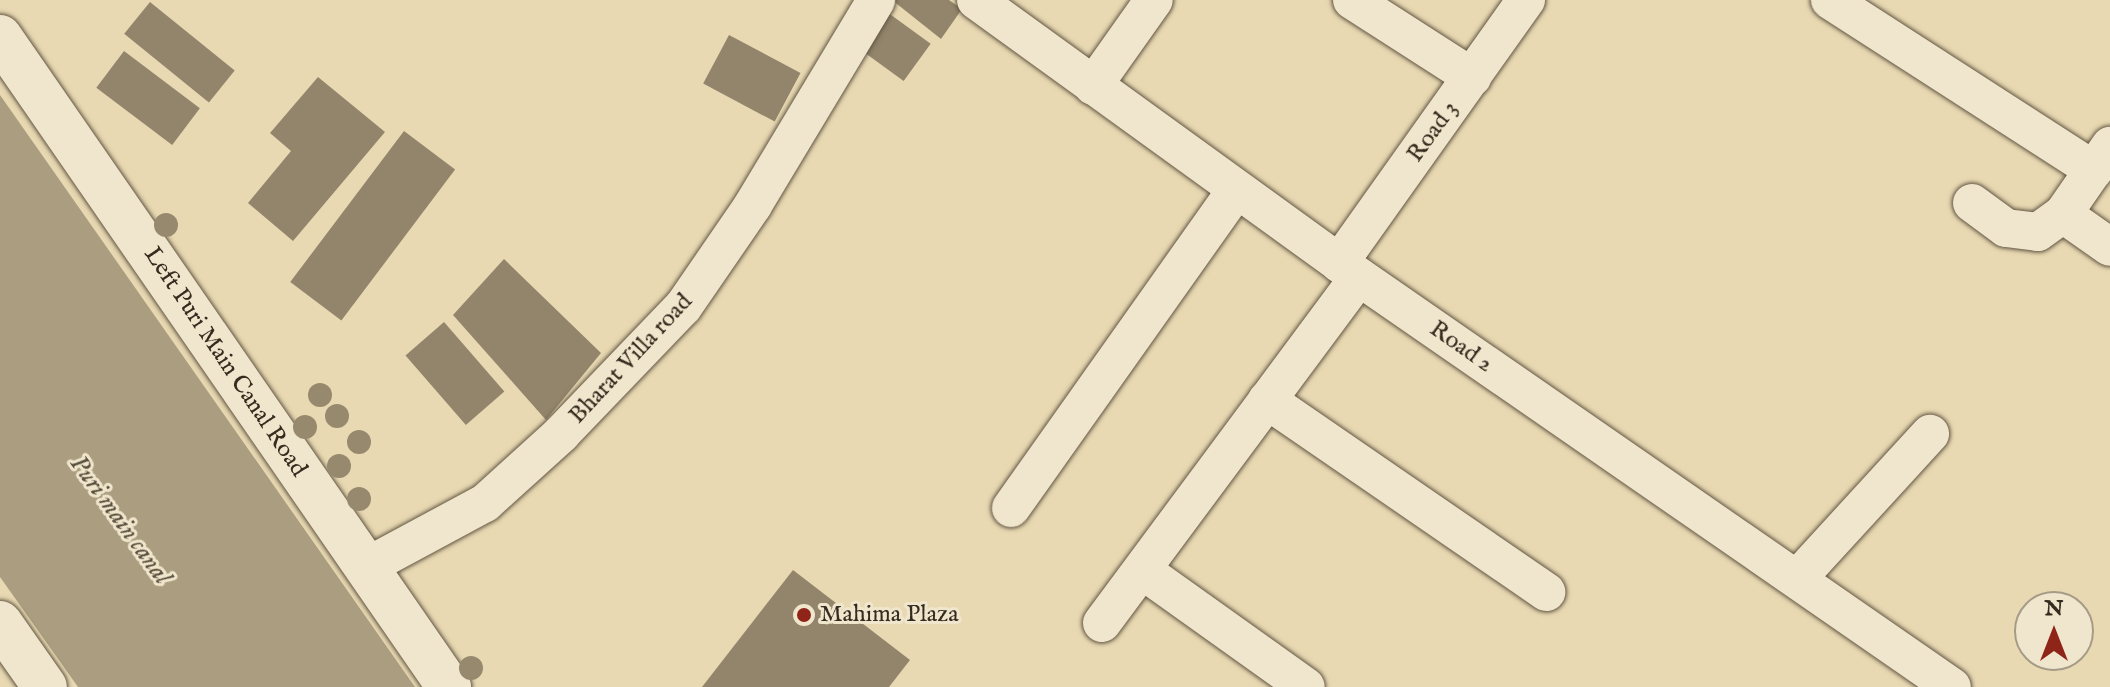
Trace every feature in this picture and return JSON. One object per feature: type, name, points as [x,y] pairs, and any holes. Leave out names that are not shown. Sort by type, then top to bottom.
[{"type":"street","name":"Bharat Villa road","points":[[366,567],[485,503],[561,434],[683,307],[753,205],[876,0]]},
{"type":"street","name":"Road 2","points":[[976,0],[1349,270],[1952,687]]},
{"type":"street","points":[[1093,86],[1154,0]]},
{"type":"street","points":[[1352,0],[1472,77]]},
{"type":"street","name":"Road 3","points":[[1102,623],[1267,400],[1472,77],[1526,0]]},
{"type":"street","points":[[1830,0],[2102,158],[2063,214],[2038,232],[2022,234],[1972,203]]},
{"type":"street","name":"Left Puri Main Canal Road","points":[[0,37],[449,687]]},
{"type":"street","points":[[1011,508],[1236,190]]},
{"type":"street","points":[[2063,214],[2110,247]]},
{"type":"street","points":[[1267,400],[1546,592]]},
{"type":"street","points":[[1797,579],[1930,434]]},
{"type":"street","points":[[1142,570],[1306,687]]},
{"type":"street","points":[[0,623],[45,687]]},
{"type":"water","name":"Puri main canal","points":[[0,95],[415,687],[78,687],[0,577]]},
{"type":"building","points":[[892,0],[949,0],[962,9],[941,39]]},
{"type":"building","points":[[150,2],[235,71],[209,102],[124,34]]},
{"type":"building","points":[[887,12],[931,44],[904,81],[860,49]]},
{"type":"building","points":[[729,35],[801,73],[775,122],[703,84]]},
{"type":"building","points":[[124,51],[200,108],[172,145],[96,88]]},
{"type":"building","points":[[318,77],[385,132],[293,241],[248,203],[291,151],[270,133]]},
{"type":"building","points":[[404,131],[455,170],[341,320],[290,282]]},
{"type":"building","points":[[504,259],[601,353],[546,420],[453,315]]},
{"type":"building","points":[[444,322],[504,391],[466,425],[406,355]]},
{"type":"building","name":"Mahima Plaza","points":[[793,570],[910,660],[889,687],[702,687]]},
{"type":"place","name":"Mahima Plaza","points":[[804,615]]}]
